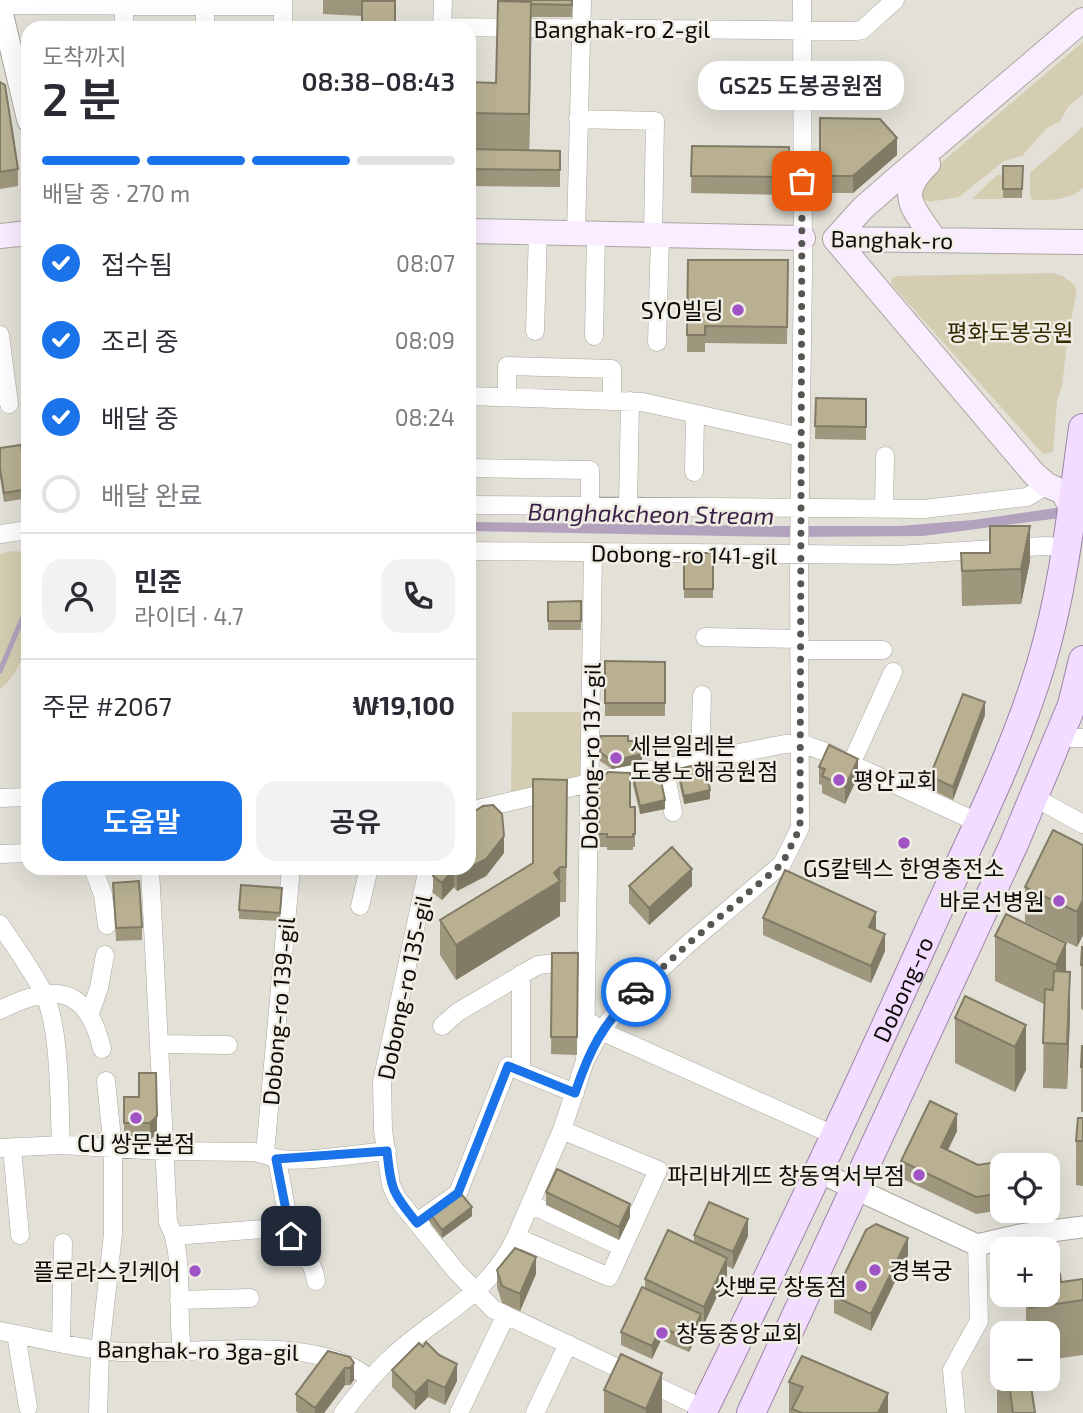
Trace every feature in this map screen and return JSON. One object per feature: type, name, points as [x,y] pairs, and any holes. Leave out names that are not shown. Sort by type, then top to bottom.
[{"type":"main road","points":[[1074,499],[1047,485],[1034,474],[835,239],[863,208],[1083,20]]},
{"type":"main road","points":[[935,240],[910,198],[909,188],[913,179],[1015,89],[1083,34]]},
{"type":"main road","name":"Banghak-ro","points":[[476,231],[803,238]]},
{"type":"main road","points":[[0,236],[21,234]]},
{"type":"main road","name":"Banghak-ro","points":[[835,239],[1083,242]]},
{"type":"main road","name":"Dobong-ro","points":[[703,1411],[836,1136],[979,823],[1026,711],[1061,586],[1083,428]]},
{"type":"main road","name":"Dobong-ro","points":[[751,1413],[1034,797],[1071,738],[1072,705],[1083,660]]},
{"type":"street","points":[[442,21],[443,0]]},
{"type":"street","points":[[582,0],[578,119],[594,336]]},
{"type":"street","points":[[343,1413],[394,1355],[475,1292],[496,1270],[516,1237],[562,1130],[585,1062],[601,1031],[621,1006],[660,970],[782,864],[800,828],[802,0]]},
{"type":"street","name":"Banghak-ro 2-gil","points":[[476,28],[862,30],[895,0]]},
{"type":"street","points":[[124,2],[124,21]]},
{"type":"street","points":[[205,2],[205,21]]},
{"type":"street","points":[[21,108],[10,87],[0,4],[283,3],[283,21]]},
{"type":"street","points":[[578,119],[655,121],[657,342]]},
{"type":"street","points":[[535,331],[538,232]]},
{"type":"street","name":"Banghak-ro","points":[[803,238],[835,239]]},
{"type":"street","points":[[0,335],[5,405]]},
{"type":"street","points":[[507,397],[507,366],[612,369],[621,400],[628,507]]},
{"type":"street","points":[[476,396],[621,400],[801,437]]},
{"type":"street","points":[[694,472],[695,414]]},
{"type":"street","points":[[884,509],[885,456]]},
{"type":"street","points":[[476,468],[590,470],[590,507]]},
{"type":"street","points":[[476,505],[800,509],[955,507],[1027,497],[1047,485]]},
{"type":"street","points":[[0,534],[21,531]]},
{"type":"street","name":"Dobong-ro 141-gil","points":[[476,551],[921,554],[1066,543]]},
{"type":"street","name":"Dobong-ro 137-gil","points":[[585,1062],[593,553]]},
{"type":"street","points":[[705,637],[883,650]]},
{"type":"street","points":[[851,764],[893,672]]},
{"type":"street","points":[[700,760],[702,695]]},
{"type":"street","points":[[476,809],[664,767],[800,743],[979,823]]},
{"type":"street","points":[[664,767],[674,812]]},
{"type":"street","points":[[0,798],[21,797]]},
{"type":"street","points":[[1034,797],[1083,824]]},
{"type":"street","points":[[0,854],[21,853]]},
{"type":"street","points":[[96,875],[103,895],[107,925]]},
{"type":"street","points":[[150,875],[168,1222],[174,1236],[180,1300],[178,1323],[182,1350]]},
{"type":"street","name":"Dobong-ro 139-gil","points":[[291,875],[271,1156],[289,1227],[296,1246],[311,1262],[316,1281]]},
{"type":"street","points":[[360,906],[367,875]]},
{"type":"street","name":"Dobong-ro 135-gil","points":[[426,875],[382,1082],[383,1130],[391,1185],[397,1198],[475,1292],[493,1309],[703,1411]]},
{"type":"street","points":[[0,924],[44,992],[50,1010],[55,1037],[61,1146]]},
{"type":"street","points":[[90,1013],[100,988],[105,955]]},
{"type":"street","points":[[442,1026],[458,1012],[538,965],[586,960]]},
{"type":"street","points":[[521,974],[521,1071]]},
{"type":"street","points":[[0,1010],[21,999],[44,992],[56,993],[83,1005],[90,1013],[102,1049]]},
{"type":"street","points":[[585,1017],[601,1031],[836,1136]]},
{"type":"street","points":[[159,1044],[228,1045]]},
{"type":"street","points":[[417,1223],[458,1193],[508,1066],[575,1093]]},
{"type":"street","points":[[98,1413],[100,1350],[113,1234],[113,1149],[106,1081]]},
{"type":"street","points":[[516,1237],[609,1277],[658,1170],[562,1130]]},
{"type":"street","points":[[20,1235],[6,1148],[61,1146],[271,1156],[387,1151]]},
{"type":"street","points":[[818,1172],[977,1245],[1020,1235],[1083,1227]]},
{"type":"street","points":[[530,1204],[622,1247]]},
{"type":"street","points":[[174,1236],[289,1227]]},
{"type":"street","points":[[61,1342],[63,1243]]},
{"type":"street","points":[[956,1413],[952,1370],[979,1321],[977,1245]]},
{"type":"street","points":[[180,1300],[250,1298]]},
{"type":"street","points":[[459,1413],[506,1315]]},
{"type":"street","name":"Banghak-ro 3ga-gil","points":[[28,1407],[8,1333],[122,1352],[300,1350],[355,1367],[370,1380]]},
{"type":"street","points":[[535,1413],[568,1344]]},
{"type":"green space","points":[[1083,42],[1083,94],[1068,107],[1060,121],[1046,129],[1022,156],[1004,161],[959,197],[929,202],[922,198],[921,180]]},
{"type":"green space","points":[[1083,127],[1083,188],[1065,198],[1032,200],[1030,173]]},
{"type":"green space","points":[[997,175],[1003,175],[1003,199],[972,199]]},
{"type":"green space","name":"평화도봉공원","points":[[1052,273],[1063,276],[1072,283],[1076,288],[1076,295],[1062,386],[1057,401],[1053,452],[1043,454],[891,284],[891,279],[897,276]]},
{"type":"green space","points":[[21,552],[21,659],[12,677],[0,689],[0,554]]},
{"type":"green space","points":[[512,712],[584,712],[583,781],[511,797]]},
{"type":"shaded area","points":[[1083,504],[1083,515],[923,536],[782,537],[476,531],[476,522],[899,526],[973,520]]},
{"type":"building","points":[[502,0],[572,0],[572,5],[531,4]]},
{"type":"building","points":[[362,1],[395,1],[395,21],[362,21]]},
{"type":"building","points":[[498,1],[531,2],[529,114],[476,113],[476,82],[496,83]]},
{"type":"building","points":[[0,82],[5,85],[18,169],[0,172]]},
{"type":"building","points":[[820,118],[880,119],[897,138],[853,176],[820,176]]},
{"type":"building","points":[[692,146],[789,147],[788,177],[691,176]]},
{"type":"building","points":[[476,149],[560,151],[560,170],[476,169]]},
{"type":"building","points":[[1003,166],[1023,166],[1022,189],[1003,189]]},
{"type":"building","name":"SYO빌딩","points":[[688,260],[788,260],[787,327],[705,326],[705,335],[687,335]]},
{"type":"building","points":[[816,398],[866,399],[866,427],[815,426]]},
{"type":"building","points":[[21,445],[21,490],[4,493],[0,448]]},
{"type":"building","points":[[990,526],[1030,526],[1021,569],[962,571],[961,553],[990,553]]},
{"type":"building","points":[[684,553],[713,553],[713,589],[684,589]]},
{"type":"building","points":[[581,601],[581,621],[548,621],[548,602]]},
{"type":"building","points":[[605,661],[665,662],[665,703],[605,703]]},
{"type":"building","points":[[963,694],[985,702],[953,787],[930,776]]},
{"type":"building","points":[[601,736],[628,736],[628,741],[642,741],[642,754],[612,761],[600,752]]},
{"type":"building","points":[[829,745],[858,759],[845,787],[822,776],[825,769],[819,767]]},
{"type":"building","points":[[704,763],[710,790],[684,796],[678,769]]},
{"type":"building","points":[[659,771],[665,800],[640,806],[633,776]]},
{"type":"building","points":[[608,772],[630,773],[630,807],[635,807],[633,837],[607,837],[607,834],[599,834],[599,781]]},
{"type":"building","points":[[533,779],[567,780],[566,867],[560,867],[554,873],[560,881],[456,945],[440,920],[533,863]]},
{"type":"building","points":[[493,805],[502,814],[504,836],[486,859],[476,864],[476,810]]},
{"type":"building","points":[[1053,830],[1083,845],[1083,900],[1077,912],[1025,887]]},
{"type":"building","points":[[672,847],[692,869],[649,908],[629,886]]},
{"type":"building","points":[[785,870],[876,912],[869,927],[885,934],[871,966],[763,918]]},
{"type":"building","points":[[434,875],[449,875],[442,883]]},
{"type":"building","points":[[139,881],[142,927],[116,928],[113,883]]},
{"type":"building","points":[[241,885],[282,888],[280,913],[239,910]]},
{"type":"building","points":[[1006,914],[1066,943],[1056,965],[995,936]]},
{"type":"building","points":[[552,953],[578,953],[577,1037],[551,1037]]},
{"type":"building","points":[[1054,971],[1070,972],[1067,1044],[1043,1043],[1045,989],[1053,990]]},
{"type":"building","points":[[965,996],[1026,1025],[1015,1047],[955,1018]]},
{"type":"building","points":[[1082,1046],[1083,1067],[1081,1067]]},
{"type":"building","points":[[139,1073],[156,1073],[157,1116],[150,1123],[124,1123],[124,1097],[139,1097]]},
{"type":"building","points":[[930,1101],[957,1114],[941,1147],[978,1165],[990,1163],[990,1195],[976,1197],[901,1161]]},
{"type":"building","points":[[1078,1118],[1083,1118],[1083,1141],[1076,1141]]},
{"type":"building","points":[[557,1169],[630,1204],[619,1227],[546,1192]]},
{"type":"building","points":[[458,1190],[472,1207],[442,1230],[429,1212]]},
{"type":"building","points":[[709,1202],[748,1219],[733,1252],[694,1235]]},
{"type":"building","points":[[876,1224],[908,1238],[871,1314],[834,1296],[866,1230]]},
{"type":"building","points":[[668,1230],[727,1258],[704,1307],[645,1279]]},
{"type":"building","points":[[515,1248],[536,1257],[520,1294],[502,1286],[497,1270]]},
{"type":"building","points":[[1060,1274],[1061,1282],[1083,1279],[1083,1300],[1060,1303]]},
{"type":"building","name":"창동중앙교회","points":[[642,1287],[701,1314],[689,1339],[661,1327],[652,1346],[621,1332]]},
{"type":"building","points":[[426,1342],[439,1355],[457,1364],[445,1388],[428,1380],[415,1393],[392,1370],[419,1343],[423,1347]]},
{"type":"building","points":[[328,1351],[350,1357],[354,1363],[350,1368],[345,1368],[315,1408],[296,1394]]},
{"type":"building","points":[[621,1354],[662,1373],[646,1409],[604,1390]]},
{"type":"building","points":[[802,1356],[888,1393],[878,1413],[802,1413],[792,1409],[803,1387],[789,1382]]},
{"type":"building","points":[[1010,1391],[1032,1391],[1035,1413],[1013,1413]]},
{"type":"waterway","name":"Banghakcheon Stream","points":[[0,671],[21,622]]},
{"type":"way so far","points":[[636,992],[782,864],[800,828],[802,181]]},
{"type":"place","name":"GS25 도봉공원점","points":[[802,181]]},
{"type":"place","name":"SYO빌딩","points":[[738,310]]},
{"type":"place","name":"세븐일레븐 도봉노해공원점","points":[[616,758]]},
{"type":"place","name":"평안교회","points":[[839,780]]},
{"type":"place","name":"GS칼텍스 한영충전소","points":[[904,843]]},
{"type":"place","name":"바로선병원","points":[[1059,901]]},
{"type":"place","name":"CU 쌍문본점","points":[[136,1118]]},
{"type":"place","name":"파리바게뜨 창동역서부점","points":[[919,1175]]},
{"type":"place","name":"경복궁","points":[[875,1270]]},
{"type":"place","name":"플로라스킨케어","points":[[195,1271]]},
{"type":"place","name":"삿뽀로 창동점","points":[[861,1286]]},
{"type":"place","name":"창동중앙교회","points":[[662,1333]]},
{"type":"route","points":[[291,1236],[276,1159],[387,1151],[391,1185],[397,1198],[417,1223],[458,1193],[508,1066],[575,1093],[585,1062],[601,1031],[636,992]]}]
